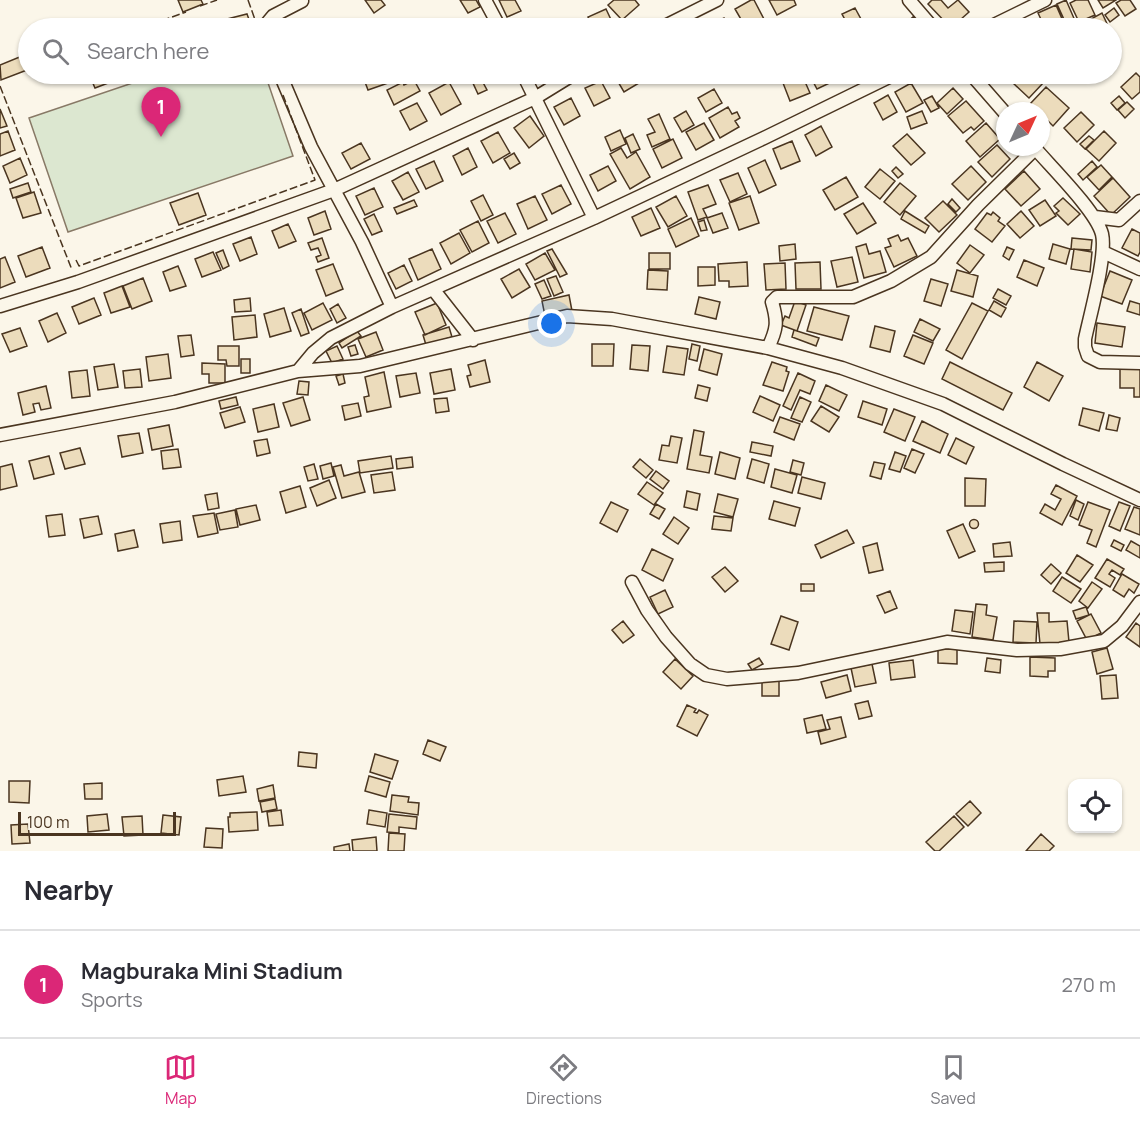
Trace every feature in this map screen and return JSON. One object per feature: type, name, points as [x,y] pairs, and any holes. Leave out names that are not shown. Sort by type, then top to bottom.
[{"type":"street","points":[[485,0],[495,18]]},
{"type":"street","points":[[681,18],[717,0]]},
{"type":"street","points":[[909,0],[924,18]]},
{"type":"street","points":[[1008,18],[1045,0]]},
{"type":"street","points":[[271,18],[302,1]]},
{"type":"street","points":[[284,84],[311,147],[362,242],[392,307]]},
{"type":"street","points":[[528,84],[594,218]]},
{"type":"street","points":[[0,306],[78,282],[334,190],[535,98],[558,84]]},
{"type":"street","points":[[298,371],[332,338],[392,307],[594,218],[875,84]]},
{"type":"street","points":[[980,84],[996,103]]},
{"type":"street","points":[[768,348],[776,333],[777,318],[772,302],[777,297],[853,297],[891,281],[931,257],[1026,156]]},
{"type":"street","points":[[1041,156],[1095,217],[1102,234],[1103,252],[1085,347],[1088,356],[1093,360],[1140,363]]},
{"type":"street","points":[[1095,217],[1119,220],[1140,201]]},
{"type":"street","points":[[1103,252],[1140,269]]},
{"type":"street","points":[[432,289],[473,340]]},
{"type":"street","points":[[0,435],[175,402],[298,371],[360,366],[567,316],[612,319],[768,348],[842,368],[943,405],[1140,500]]},
{"type":"street","points":[[632,582],[647,610],[666,637],[690,664],[706,675],[727,679],[798,673],[947,642],[1017,650],[1060,649],[1104,641],[1122,626],[1140,602]]},
{"type":"green space","points":[[129,84],[268,84],[293,156],[68,232],[29,118]]},
{"type":"building","points":[[178,0],[201,0],[203,4],[183,12]]},
{"type":"building","points":[[365,0],[381,0],[385,5],[374,13]]},
{"type":"building","points":[[460,0],[476,0],[480,7],[468,13]]},
{"type":"building","points":[[499,0],[515,0],[521,11],[507,17]]},
{"type":"building","points":[[614,0],[635,0],[639,5],[624,18],[620,18],[608,5]]},
{"type":"building","points":[[754,0],[763,18],[740,18],[735,9]]},
{"type":"building","points":[[769,0],[794,0],[796,5],[777,15]]},
{"type":"building","points":[[932,0],[941,0],[948,8],[958,0],[969,12],[962,18],[941,18],[928,4]]},
{"type":"building","points":[[1066,0],[1074,18],[1063,18],[1057,4]]},
{"type":"building","points":[[1076,0],[1088,0],[1095,15],[1088,18],[1077,18],[1070,3]]},
{"type":"building","points":[[1098,0],[1116,0],[1103,8]]},
{"type":"building","points":[[1121,0],[1130,0],[1136,9],[1125,16],[1116,3]]},
{"type":"building","points":[[1056,5],[1062,18],[1040,18],[1038,13]]},
{"type":"building","points":[[855,8],[860,18],[844,18],[842,14]]},
{"type":"building","points":[[1114,8],[1119,15],[1115,18],[1107,18],[1105,15]]},
{"type":"building","points":[[606,9],[610,18],[589,18]]},
{"type":"building","points":[[1102,13],[1104,18],[1093,18]]},
{"type":"building","points":[[247,14],[248,18],[231,18]]},
{"type":"building","points":[[18,58],[18,73],[1,80],[0,65]]},
{"type":"building","points":[[1136,73],[1140,77],[1140,92],[1132,99],[1121,87]]},
{"type":"building","points":[[93,84],[106,84],[95,88]]},
{"type":"building","points":[[366,84],[385,84],[368,90]]},
{"type":"building","points":[[399,84],[416,84],[420,91],[394,105],[387,90]]},
{"type":"building","points":[[445,84],[450,84],[461,104],[441,115],[429,93]]},
{"type":"building","points":[[473,84],[484,84],[487,90],[478,94]]},
{"type":"building","points":[[594,84],[603,84],[610,98],[594,106],[585,88]]},
{"type":"building","points":[[619,84],[637,84],[624,92]]},
{"type":"building","points":[[783,84],[806,84],[810,93],[790,101]]},
{"type":"building","points":[[814,84],[828,84],[817,89]]},
{"type":"building","points":[[912,84],[923,103],[906,112],[895,92]]},
{"type":"building","points":[[1014,84],[1042,84],[1029,98]]},
{"type":"building","points":[[1046,87],[1069,108],[1053,126],[1050,123],[1050,102],[1032,102]]},
{"type":"building","points":[[953,88],[963,99],[947,114],[937,103]]},
{"type":"building","points":[[714,89],[722,103],[706,112],[698,98]]},
{"type":"building","points":[[888,95],[897,112],[883,120],[874,103]]},
{"type":"building","points":[[932,96],[939,108],[931,112],[924,100]]},
{"type":"building","points":[[1119,96],[1125,103],[1117,110],[1111,103]]},
{"type":"building","points":[[571,98],[580,116],[564,125],[554,107]]},
{"type":"building","points":[[966,101],[984,121],[974,130],[971,127],[963,133],[948,116]]},
{"type":"building","points":[[1127,102],[1134,109],[1125,118],[1118,110]]},
{"type":"building","points":[[417,103],[427,121],[410,130],[400,111]]},
{"type":"building","points":[[728,107],[732,114],[737,112],[740,118],[735,121],[739,127],[720,138],[709,118]]},
{"type":"building","points":[[0,109],[7,126],[0,128]]},
{"type":"building","points":[[686,111],[694,125],[682,132],[674,118]]},
{"type":"building","points":[[922,111],[927,123],[911,129],[907,117]]},
{"type":"building","points":[[1081,112],[1094,125],[1077,142],[1064,128]]},
{"type":"building","points":[[659,114],[670,139],[652,147],[647,135],[655,132],[648,119]]},
{"type":"building","points":[[530,116],[544,136],[529,148],[514,128]]},
{"type":"building","points":[[704,123],[714,140],[696,150],[686,132]]},
{"type":"building","points":[[986,123],[996,134],[996,143],[980,157],[966,141]]},
{"type":"building","points":[[821,126],[832,147],[816,156],[805,135]]},
{"type":"building","points":[[620,130],[626,144],[611,151],[605,137]]},
{"type":"building","points":[[8,131],[15,150],[0,156],[0,134]]},
{"type":"building","points":[[1104,131],[1116,143],[1099,161],[1086,149]]},
{"type":"building","points":[[498,132],[510,153],[493,163],[481,141]]},
{"type":"building","points":[[633,134],[640,149],[631,153],[625,138]]},
{"type":"building","points":[[907,134],[925,153],[911,165],[893,146]]},
{"type":"building","points":[[1089,136],[1094,140],[1085,149],[1080,144]]},
{"type":"building","points":[[673,139],[682,158],[662,168],[653,149]]},
{"type":"building","points":[[792,141],[800,161],[781,169],[773,149]]},
{"type":"building","points":[[361,143],[370,159],[351,169],[342,153]]},
{"type":"building","points":[[996,146],[996,156],[1007,156],[1010,159],[992,177],[978,162]]},
{"type":"building","points":[[468,148],[477,167],[462,175],[453,156]]},
{"type":"building","points":[[621,148],[627,158],[636,152],[650,177],[630,189],[610,154]]},
{"type":"building","points":[[514,153],[520,163],[510,169],[504,159]]},
{"type":"building","points":[[20,158],[27,175],[10,183],[3,166]]},
{"type":"building","points":[[765,160],[776,185],[759,193],[748,168]]},
{"type":"building","points":[[434,161],[443,181],[426,189],[416,169]]},
{"type":"building","points":[[1092,161],[1097,167],[1083,180],[1078,174]]},
{"type":"building","points":[[1101,165],[1112,177],[1099,190],[1087,177]]},
{"type":"building","points":[[608,166],[616,181],[598,191],[590,175]]},
{"type":"building","points":[[971,166],[986,182],[968,200],[952,184]]},
{"type":"building","points":[[896,167],[903,174],[898,178],[892,171]]},
{"type":"building","points":[[880,169],[895,181],[880,199],[865,187]]},
{"type":"building","points":[[1024,171],[1040,189],[1021,206],[1005,189]]},
{"type":"building","points":[[408,172],[419,192],[403,200],[392,181]]},
{"type":"building","points":[[738,173],[747,194],[730,202],[720,180]]},
{"type":"building","points":[[846,177],[858,197],[835,210],[823,190]]},
{"type":"building","points":[[1113,178],[1130,197],[1111,215],[1094,196]]},
{"type":"building","points":[[28,183],[31,192],[13,198],[10,189]]},
{"type":"building","points":[[900,183],[916,196],[900,215],[884,202]]},
{"type":"building","points":[[561,185],[571,204],[552,214],[542,194]]},
{"type":"building","points":[[708,185],[716,204],[703,209],[707,217],[698,220],[688,192]]},
{"type":"building","points":[[374,188],[383,207],[365,215],[356,196]]},
{"type":"building","points":[[34,192],[41,213],[23,218],[16,198]]},
{"type":"building","points":[[198,193],[206,215],[179,225],[170,203]]},
{"type":"building","points":[[483,195],[493,215],[481,221],[471,201]]},
{"type":"building","points":[[535,196],[547,220],[528,229],[517,204]]},
{"type":"building","points":[[676,196],[687,216],[668,227],[656,207]]},
{"type":"building","points":[[750,196],[759,223],[739,230],[729,203]]},
{"type":"building","points":[[1063,198],[1080,214],[1068,225],[1056,213],[1059,211],[1054,206]]},
{"type":"building","points":[[952,199],[960,208],[956,212],[948,204]]},
{"type":"building","points":[[414,200],[417,206],[397,214],[394,208]]},
{"type":"building","points":[[1045,200],[1056,216],[1040,226],[1029,210]]},
{"type":"building","points":[[943,201],[957,215],[939,232],[925,218]]},
{"type":"building","points":[[863,203],[876,223],[857,234],[844,214]]},
{"type":"building","points":[[651,208],[660,228],[641,236],[632,217]]},
{"type":"building","points":[[325,211],[331,229],[314,235],[308,218]]},
{"type":"building","points":[[905,211],[929,226],[925,233],[901,219]]},
{"type":"building","points":[[1021,211],[1034,226],[1020,238],[1007,224]]},
{"type":"building","points":[[993,212],[1000,218],[998,221],[1005,226],[992,242],[975,229],[987,213],[991,215]]},
{"type":"building","points":[[505,213],[516,234],[498,243],[487,221]]},
{"type":"building","points":[[722,213],[728,228],[713,233],[707,218]]},
{"type":"building","points":[[374,214],[382,231],[372,235],[364,219]]},
{"type":"building","points":[[691,218],[699,236],[676,247],[668,229]]},
{"type":"building","points":[[704,220],[707,230],[701,231],[698,222]]},
{"type":"building","points":[[478,221],[489,243],[472,252],[460,230]]},
{"type":"building","points":[[288,224],[296,241],[279,248],[272,231]]},
{"type":"building","points":[[1132,229],[1140,233],[1138,256],[1122,248]]},
{"type":"building","points":[[459,233],[470,253],[451,264],[440,243]]},
{"type":"building","points":[[898,235],[901,241],[908,238],[917,256],[894,267],[885,248],[891,246],[888,239]]},
{"type":"building","points":[[251,237],[257,254],[240,261],[233,244]]},
{"type":"building","points":[[322,238],[329,258],[318,262],[316,257],[321,255],[318,248],[311,250],[308,243]]},
{"type":"building","points":[[1072,238],[1092,240],[1091,250],[1071,249]]},
{"type":"building","points":[[795,244],[796,259],[780,261],[779,246]]},
{"type":"building","points":[[866,244],[869,254],[880,251],[886,272],[864,278],[856,247]]},
{"type":"building","points":[[1053,244],[1070,249],[1066,264],[1049,259]]},
{"type":"building","points":[[970,245],[984,255],[970,273],[957,263]]},
{"type":"building","points":[[42,247],[50,268],[26,277],[18,256]]},
{"type":"building","points":[[1007,247],[1014,250],[1009,260],[1003,256]]},
{"type":"building","points":[[432,249],[441,269],[418,280],[409,259]]},
{"type":"building","points":[[552,249],[567,274],[560,277],[547,251]]},
{"type":"building","points":[[1074,249],[1092,252],[1090,272],[1071,269]]},
{"type":"building","points":[[223,250],[229,266],[223,269],[216,253]]},
{"type":"building","points":[[213,252],[221,270],[202,277],[195,259]]},
{"type":"building","points":[[545,253],[555,270],[535,280],[526,264]]},
{"type":"building","points":[[649,253],[670,253],[670,269],[649,269]]},
{"type":"building","points":[[5,257],[15,282],[0,288],[0,259]]},
{"type":"building","points":[[852,257],[858,282],[837,287],[831,261]]},
{"type":"building","points":[[1024,260],[1044,268],[1037,286],[1017,277]]},
{"type":"building","points":[[747,262],[748,286],[729,287],[729,281],[719,281],[718,264]]},
{"type":"building","points":[[820,262],[821,289],[796,289],[795,263]]},
{"type":"building","points":[[785,263],[786,289],[766,290],[764,264]]},
{"type":"building","points":[[333,264],[343,289],[326,296],[316,270]]},
{"type":"building","points":[[404,265],[412,281],[396,289],[388,273]]},
{"type":"building","points":[[178,266],[186,286],[170,291],[163,272]]},
{"type":"building","points":[[698,267],[715,267],[715,285],[698,286]]},
{"type":"building","points":[[519,269],[530,287],[512,298],[501,279]]},
{"type":"building","points":[[648,270],[668,271],[667,290],[647,289]]},
{"type":"building","points":[[957,270],[978,276],[973,297],[951,291]]},
{"type":"building","points":[[1110,271],[1132,280],[1122,304],[1100,296]]},
{"type":"building","points":[[556,276],[563,292],[554,296],[547,279]]},
{"type":"building","points":[[143,278],[152,301],[132,309],[123,286]]},
{"type":"building","points":[[931,279],[948,284],[941,306],[924,301]]},
{"type":"building","points":[[544,280],[551,296],[542,299],[535,284]]},
{"type":"building","points":[[122,286],[130,307],[111,313],[104,293]]},
{"type":"building","points":[[998,289],[1011,296],[1006,305],[993,298]]},
{"type":"building","points":[[569,295],[572,311],[545,316],[542,301]]},
{"type":"building","points":[[699,297],[720,302],[716,319],[695,314]]},
{"type":"building","points":[[94,298],[101,315],[79,324],[72,307]]},
{"type":"building","points":[[250,298],[251,311],[235,312],[234,300]]},
{"type":"building","points":[[795,301],[806,305],[797,331],[781,325],[785,316],[789,318]]},
{"type":"building","points":[[994,301],[1006,308],[1001,317],[989,310]]},
{"type":"building","points":[[1130,301],[1140,304],[1140,315],[1127,311]]},
{"type":"building","points":[[323,303],[332,320],[312,330],[304,313]]},
{"type":"building","points":[[437,303],[446,325],[425,335],[415,312]]},
{"type":"building","points":[[972,303],[988,311],[962,359],[946,350]]},
{"type":"building","points":[[338,304],[346,318],[337,323],[330,309]]},
{"type":"building","points":[[814,307],[849,316],[842,340],[807,331]]},
{"type":"building","points":[[284,308],[291,331],[270,337],[264,314]]},
{"type":"building","points":[[301,309],[309,333],[301,336],[292,313]]},
{"type":"building","points":[[57,313],[66,333],[48,342],[39,321]]},
{"type":"building","points":[[255,315],[257,337],[234,340],[232,317]]},
{"type":"building","points":[[920,319],[940,329],[933,341],[914,332]]},
{"type":"building","points":[[1097,323],[1125,327],[1122,347],[1095,343]]},
{"type":"building","points":[[875,326],[895,331],[890,352],[870,347]]},
{"type":"building","points":[[449,327],[452,337],[426,345],[423,335]]},
{"type":"building","points":[[20,328],[27,346],[10,352],[2,334]]},
{"type":"building","points":[[794,330],[819,338],[816,346],[792,337]]},
{"type":"building","points":[[357,331],[361,336],[342,348],[339,343]]},
{"type":"building","points":[[376,332],[383,350],[366,357],[358,339]]},
{"type":"building","points":[[191,335],[194,355],[181,357],[178,336]]},
{"type":"building","points":[[913,335],[933,343],[924,364],[904,356]]},
{"type":"building","points":[[592,344],[614,344],[613,366],[592,366]]},
{"type":"building","points":[[692,344],[700,346],[697,361],[689,359]]},
{"type":"building","points":[[355,345],[358,354],[351,356],[348,347]]},
{"type":"building","points":[[632,345],[650,346],[648,371],[630,369]]},
{"type":"building","points":[[218,346],[239,346],[239,366],[227,366],[226,360],[218,360]]},
{"type":"building","points":[[337,346],[343,359],[332,363],[326,351]]},
{"type":"building","points":[[667,346],[688,349],[684,375],[663,372]]},
{"type":"building","points":[[704,349],[722,354],[717,375],[699,370]]},
{"type":"building","points":[[168,354],[171,378],[149,381],[146,357]]},
{"type":"building","points":[[241,359],[250,359],[250,373],[241,373]]},
{"type":"building","points":[[485,360],[490,382],[470,387],[467,376],[471,375],[468,365]]},
{"type":"building","points":[[772,362],[787,367],[786,371],[789,372],[783,391],[763,385]]},
{"type":"building","points":[[950,362],[1012,393],[1003,410],[942,379]]},
{"type":"building","points":[[1037,362],[1063,376],[1049,401],[1024,387]]},
{"type":"building","points":[[202,363],[225,364],[225,383],[209,383],[209,374],[202,374]]},
{"type":"building","points":[[114,364],[118,387],[98,390],[94,367]]},
{"type":"building","points":[[1120,367],[1140,367],[1140,397],[1134,397],[1134,388],[1120,388]]},
{"type":"building","points":[[140,369],[142,387],[125,388],[123,371]]},
{"type":"building","points":[[451,369],[455,390],[434,394],[430,373]]},
{"type":"building","points":[[87,370],[90,396],[72,398],[69,372]]},
{"type":"building","points":[[384,372],[391,407],[367,412],[364,397],[369,396],[365,377]]},
{"type":"building","points":[[416,373],[420,393],[400,397],[396,376]]},
{"type":"building","points":[[798,373],[815,381],[810,394],[800,390],[791,410],[783,406]]},
{"type":"building","points":[[343,374],[345,383],[339,385],[336,376]]},
{"type":"building","points":[[299,381],[309,382],[308,395],[297,394]]},
{"type":"building","points":[[698,385],[710,388],[707,401],[695,398]]},
{"type":"building","points":[[826,385],[847,395],[839,411],[819,401]]},
{"type":"building","points":[[46,386],[51,408],[41,410],[39,403],[33,404],[35,412],[23,415],[18,393]]},
{"type":"building","points":[[760,396],[780,405],[773,421],[753,412]]},
{"type":"building","points":[[236,397],[238,405],[221,409],[219,401]]},
{"type":"building","points":[[303,397],[310,420],[291,426],[283,403]]},
{"type":"building","points":[[800,397],[811,402],[802,422],[791,418]]},
{"type":"building","points":[[447,398],[449,411],[436,413],[434,399]]},
{"type":"building","points":[[863,401],[887,409],[882,425],[858,417]]},
{"type":"building","points":[[358,403],[361,416],[345,420],[342,406]]},
{"type":"building","points":[[274,404],[279,427],[258,432],[253,409]]},
{"type":"building","points":[[821,406],[839,417],[829,432],[811,421]]},
{"type":"building","points":[[240,407],[245,422],[225,428],[220,413]]},
{"type":"building","points":[[1083,408],[1104,413],[1099,431],[1079,425]]},
{"type":"building","points":[[894,409],[915,417],[905,441],[884,432]]},
{"type":"building","points":[[1109,415],[1120,418],[1117,431],[1106,429]]},
{"type":"building","points":[[780,417],[800,424],[794,440],[774,432]]},
{"type":"building","points":[[922,421],[948,434],[940,453],[913,441]]},
{"type":"building","points":[[169,425],[173,446],[152,450],[148,429]]},
{"type":"building","points":[[694,430],[704,432],[700,455],[712,457],[709,473],[687,469]]},
{"type":"building","points":[[139,433],[143,453],[122,457],[118,436]]},
{"type":"building","points":[[671,436],[682,438],[677,463],[659,460],[662,445],[669,446]]},
{"type":"building","points":[[956,438],[974,447],[966,464],[948,455]]},
{"type":"building","points":[[267,439],[270,453],[257,456],[254,441]]},
{"type":"building","points":[[752,442],[773,446],[771,456],[750,452]]},
{"type":"building","points":[[80,448],[85,464],[65,469],[60,453]]},
{"type":"building","points":[[178,449],[181,467],[163,469],[161,451]]},
{"type":"building","points":[[912,449],[924,454],[915,473],[904,468]]},
{"type":"building","points":[[720,452],[740,458],[735,479],[715,474]]},
{"type":"building","points":[[895,452],[906,456],[900,472],[889,469]]},
{"type":"building","points":[[49,456],[54,474],[34,479],[29,461]]},
{"type":"building","points":[[391,456],[393,468],[360,473],[358,461]]},
{"type":"building","points":[[412,457],[413,467],[397,469],[396,459]]},
{"type":"building","points":[[640,459],[653,470],[646,478],[633,467]]},
{"type":"building","points":[[752,459],[769,464],[764,483],[747,478]]},
{"type":"building","points":[[793,460],[804,463],[801,475],[790,472]]},
{"type":"building","points":[[874,462],[885,464],[881,479],[870,476]]},
{"type":"building","points":[[331,463],[334,476],[323,479],[320,466]]},
{"type":"building","points":[[12,464],[17,486],[0,490],[0,467]]},
{"type":"building","points":[[314,464],[318,479],[308,481],[304,467]]},
{"type":"building","points":[[341,465],[344,476],[359,472],[365,492],[342,498],[333,467]]},
{"type":"building","points":[[775,469],[797,475],[792,493],[771,487]]},
{"type":"building","points":[[656,471],[669,481],[663,489],[650,479]]},
{"type":"building","points":[[392,472],[395,490],[374,493],[371,475]]},
{"type":"building","points":[[802,477],[825,483],[821,499],[798,493]]},
{"type":"building","points":[[965,478],[986,479],[985,506],[965,506]]},
{"type":"building","points":[[329,480],[336,498],[317,506],[310,488]]},
{"type":"building","points":[[647,482],[663,493],[654,505],[638,494]]},
{"type":"building","points":[[1056,485],[1077,496],[1062,525],[1040,513],[1045,504],[1055,510],[1061,499],[1051,494]]},
{"type":"building","points":[[300,486],[306,507],[286,513],[280,492]]},
{"type":"building","points":[[687,491],[700,494],[697,510],[684,507]]},
{"type":"building","points":[[217,493],[219,508],[208,510],[205,495]]},
{"type":"building","points":[[718,494],[738,499],[733,517],[714,512]]},
{"type":"building","points":[[1076,500],[1084,504],[1078,520],[1070,516]]},
{"type":"building","points":[[774,501],[800,508],[795,526],[769,519]]},
{"type":"building","points":[[611,502],[628,510],[617,532],[600,523]]},
{"type":"building","points":[[1088,502],[1110,510],[1096,547],[1087,543],[1092,530],[1079,525]]},
{"type":"building","points":[[1119,502],[1130,506],[1120,531],[1109,526]]},
{"type":"building","points":[[656,504],[665,509],[659,519],[650,514]]},
{"type":"building","points":[[256,505],[260,520],[240,525],[236,509]]},
{"type":"building","points":[[1134,507],[1140,509],[1140,535],[1125,529]]},
{"type":"building","points":[[235,510],[238,527],[220,530],[216,514]]},
{"type":"building","points":[[214,513],[218,533],[198,537],[193,516]]},
{"type":"building","points":[[62,514],[65,535],[49,537],[46,516]]},
{"type":"building","points":[[98,516],[102,534],[84,538],[80,519]]},
{"type":"building","points":[[714,516],[733,518],[731,531],[712,529]]},
{"type":"building","points":[[674,517],[689,528],[678,544],[663,534]]},
{"type":"building","points":[[974,519],[979,524],[974,529],[969,524]]},
{"type":"building","points":[[180,521],[182,540],[163,543],[160,524]]},
{"type":"building","points":[[963,524],[975,551],[959,558],[947,531]]},
{"type":"building","points":[[134,530],[138,547],[118,551],[115,534]]},
{"type":"building","points":[[847,530],[854,543],[821,558],[815,545]]},
{"type":"building","points":[[1114,540],[1124,545],[1121,551],[1111,546]]},
{"type":"building","points":[[1131,541],[1140,546],[1140,558],[1126,550]]},
{"type":"building","points":[[1010,542],[1012,556],[994,557],[993,544]]},
{"type":"building","points":[[877,543],[883,570],[869,573],[863,547]]},
{"type":"building","points":[[652,549],[673,559],[663,581],[642,570]]},
{"type":"building","points":[[1077,555],[1093,565],[1080,582],[1066,573]]},
{"type":"building","points":[[1107,559],[1124,569],[1120,575],[1112,570],[1109,574],[1115,578],[1110,587],[1095,578]]},
{"type":"building","points":[[1004,562],[1004,571],[985,572],[984,563]]},
{"type":"building","points":[[1051,564],[1061,573],[1051,584],[1041,575]]},
{"type":"building","points":[[725,567],[738,581],[725,592],[712,577]]},
{"type":"building","points":[[1122,574],[1139,584],[1134,593],[1129,589],[1124,597],[1113,590]]},
{"type":"building","points":[[1062,577],[1081,589],[1071,603],[1053,591]]},
{"type":"building","points":[[1092,582],[1102,589],[1088,608],[1079,601]]},
{"type":"building","points":[[801,584],[814,584],[814,591],[801,591]]},
{"type":"building","points":[[665,590],[673,607],[658,614],[650,597]]},
{"type":"building","points":[[890,591],[897,608],[885,613],[877,596]]},
{"type":"building","points":[[976,604],[987,605],[986,615],[997,617],[993,640],[972,637]]},
{"type":"building","points":[[1086,607],[1089,615],[1076,619],[1073,611]]},
{"type":"building","points":[[955,610],[973,612],[970,634],[952,631]]},
{"type":"building","points":[[1037,613],[1049,613],[1049,622],[1067,621],[1069,642],[1040,644]]},
{"type":"building","points":[[1091,614],[1101,633],[1087,640],[1077,621]]},
{"type":"building","points":[[781,616],[798,622],[789,650],[771,644]]},
{"type":"building","points":[[623,621],[634,635],[623,643],[612,630]]},
{"type":"building","points":[[1014,621],[1037,622],[1036,643],[1013,642]]},
{"type":"building","points":[[1136,623],[1140,626],[1140,647],[1126,637]]},
{"type":"building","points":[[1107,648],[1113,669],[1097,674],[1092,652]]},
{"type":"building","points":[[938,649],[957,649],[957,664],[938,663]]},
{"type":"building","points":[[1030,657],[1055,658],[1055,671],[1048,671],[1048,677],[1030,676]]},
{"type":"building","points":[[759,658],[763,664],[752,670],[748,664]]},
{"type":"building","points":[[987,658],[1001,660],[1000,673],[985,671]]},
{"type":"building","points":[[675,659],[693,676],[681,689],[663,672]]},
{"type":"building","points":[[913,660],[915,677],[891,680],[889,663]]},
{"type":"building","points":[[872,664],[876,683],[855,687],[851,668]]},
{"type":"building","points":[[847,675],[851,691],[826,698],[821,682]]},
{"type":"building","points":[[1116,675],[1118,698],[1102,699],[1100,676]]},
{"type":"building","points":[[762,679],[779,679],[779,696],[762,696]]},
{"type":"building","points":[[868,701],[872,716],[859,719],[855,704]]},
{"type":"building","points":[[687,705],[696,709],[694,712],[697,713],[699,710],[708,715],[697,736],[677,726]]},
{"type":"building","points":[[822,715],[826,729],[807,733],[804,719]]},
{"type":"building","points":[[841,717],[846,737],[821,744],[818,732],[830,729],[827,720]]},
{"type":"building","points":[[428,740],[446,747],[440,761],[423,754]]},
{"type":"building","points":[[299,752],[317,754],[316,768],[298,766]]},
{"type":"building","points":[[375,754],[398,761],[392,779],[370,772]]},
{"type":"building","points":[[243,776],[246,792],[219,796],[217,780]]},
{"type":"building","points":[[369,776],[390,782],[386,797],[365,791]]},
{"type":"building","points":[[9,781],[30,781],[29,803],[9,802]]},
{"type":"building","points":[[102,783],[102,799],[85,799],[84,784]]},
{"type":"building","points":[[273,785],[275,798],[259,801],[257,789]]},
{"type":"building","points":[[392,795],[409,797],[408,802],[419,803],[418,815],[390,811]]},
{"type":"building","points":[[275,799],[277,809],[262,812],[260,802]]},
{"type":"building","points":[[970,801],[981,813],[968,826],[956,814]]},
{"type":"building","points":[[281,810],[283,825],[269,826],[267,812]]},
{"type":"building","points":[[369,810],[387,813],[385,827],[367,824]]},
{"type":"building","points":[[257,812],[258,830],[229,832],[230,813]]},
{"type":"building","points":[[107,814],[109,830],[88,832],[87,816]]},
{"type":"building","points":[[389,814],[417,817],[416,829],[399,827],[399,833],[387,832]]},
{"type":"building","points":[[163,815],[181,817],[179,835],[161,833]]},
{"type":"building","points":[[142,816],[143,835],[124,836],[122,817]]},
{"type":"building","points":[[954,816],[964,827],[939,851],[935,851],[926,842]]},
{"type":"building","points":[[28,824],[30,843],[12,844],[11,825]]},
{"type":"building","points":[[206,828],[223,829],[222,848],[204,847]]},
{"type":"building","points":[[389,833],[405,834],[404,851],[388,851]]},
{"type":"building","points":[[1041,834],[1054,846],[1049,851],[1026,851]]},
{"type":"building","points":[[376,837],[377,851],[353,851],[352,840]]},
{"type":"building","points":[[349,844],[350,851],[334,851],[334,847]]},
{"type":"fence","points":[[200,6],[217,0]]},
{"type":"fence","points":[[248,0],[254,18]]},
{"type":"fence","points":[[169,18],[186,12]]},
{"type":"fence","points":[[0,86],[72,270]]},
{"type":"fence","points":[[76,260],[79,266],[315,180],[283,95]]},
{"type":"place","name":"Magburaka Mini Stadium","points":[[161,137]]}]
